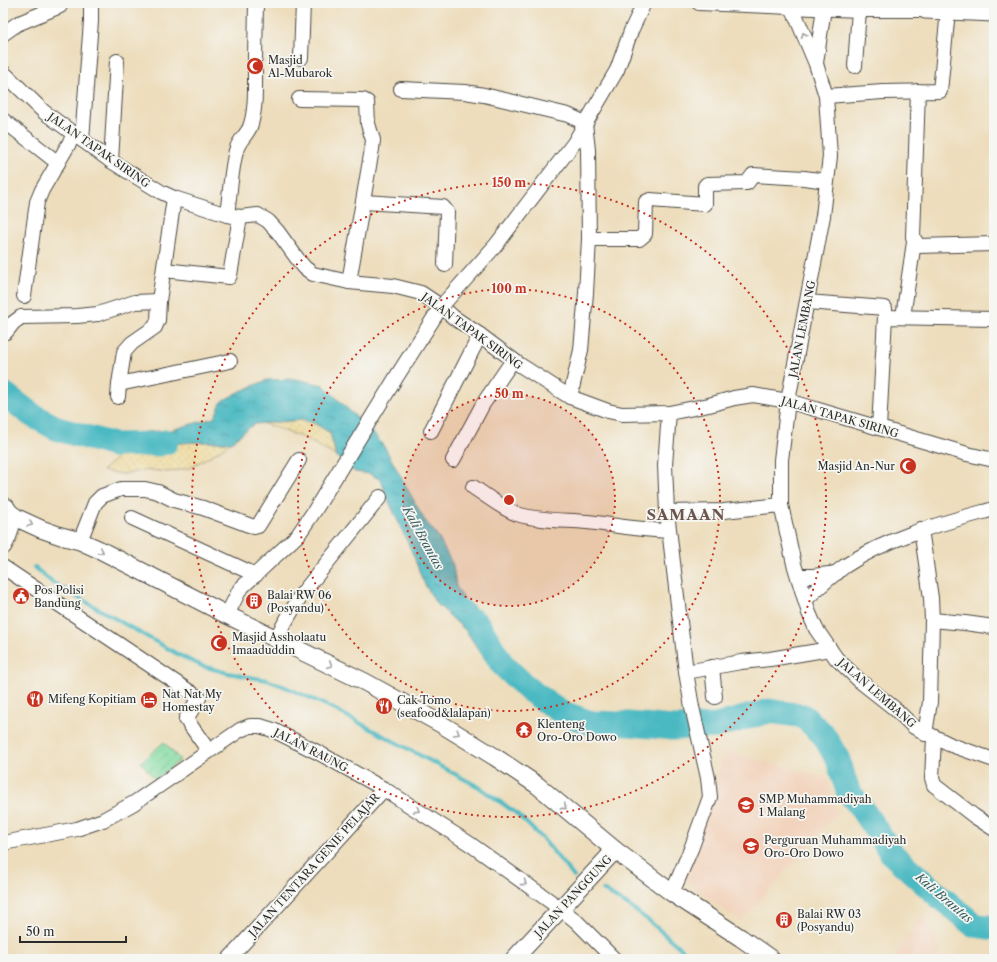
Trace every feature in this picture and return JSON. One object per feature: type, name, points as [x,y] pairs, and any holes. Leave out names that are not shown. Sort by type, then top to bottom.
[{"type":"main road","points":[[925,6],[948,11],[994,13]]},
{"type":"main road","points":[[6,508],[16,518],[41,529],[80,541],[365,682],[441,724],[496,757],[537,785],[615,850],[672,893],[771,959]]},
{"type":"main road","points":[[3,546],[11,527],[12,519],[6,508]]},
{"type":"main road","name":"JALAN PANGGUNG","points":[[514,959],[615,850]]},
{"type":"street","points":[[24,296],[37,202],[42,190],[58,163],[78,137],[91,3]]},
{"type":"street","points":[[255,58],[256,3]]},
{"type":"street","points":[[301,58],[303,3]]},
{"type":"street","points":[[227,615],[240,589],[298,535],[437,313],[496,245],[574,143],[617,70],[631,31],[644,3]]},
{"type":"street","points":[[700,3],[859,10],[925,6]]},
{"type":"street","points":[[3,34],[17,24],[60,6]]},
{"type":"street","name":"JALAN LEMBANG","points":[[792,7],[816,64],[826,96],[830,156],[823,216],[788,401],[781,460],[781,505],[798,576],[816,629],[836,658],[861,682],[894,708],[914,727],[951,745],[994,760]]},
{"type":"street","name":"JALAN LEMBANG","points":[[816,64],[824,8]]},
{"type":"street","points":[[856,66],[859,10]]},
{"type":"street","points":[[826,96],[883,92],[940,91],[948,11]]},
{"type":"street","points":[[111,161],[117,61]]},
{"type":"street","name":"JALAN TAPAK SIRING","points":[[3,72],[44,112],[111,161],[161,192],[174,198],[234,216],[258,215],[268,221],[299,261],[313,274],[348,282],[393,286],[421,293],[513,360],[570,398],[596,408],[622,414],[669,413],[753,395],[788,401],[967,454],[994,460]]},
{"type":"street","points":[[164,270],[229,277],[230,275],[236,151],[241,139],[250,127],[255,72]]},
{"type":"street","points":[[400,89],[465,92],[484,95],[568,115],[585,123]]},
{"type":"street","points":[[903,317],[914,242],[918,91]]},
{"type":"street","points":[[298,99],[363,100],[367,102],[368,124],[373,140],[364,202],[348,282]]},
{"type":"street","points":[[3,120],[58,163]]},
{"type":"street","points":[[570,398],[581,350],[589,239],[588,144],[585,123]]},
{"type":"street","points":[[589,239],[639,239],[645,234],[646,202],[650,200],[705,204],[707,184],[747,183],[753,175],[827,181]]},
{"type":"street","points":[[174,198],[159,301],[158,320],[155,327],[132,343],[124,352],[118,390],[230,361]]},
{"type":"street","points":[[364,202],[443,207],[446,209],[445,265]]},
{"type":"street","points":[[914,242],[918,246],[994,244]]},
{"type":"street","points":[[6,332],[20,317],[98,314],[134,302],[159,301]]},
{"type":"street","points":[[807,302],[885,308],[879,428]]},
{"type":"street","points":[[885,317],[994,319]]},
{"type":"street","points":[[431,431],[480,335]]},
{"type":"street","points":[[453,460],[483,404],[513,360]]},
{"type":"street","points":[[669,413],[665,465],[666,512],[686,672],[704,765],[708,778],[710,797],[691,849],[672,893]]},
{"type":"street","points":[[80,541],[95,503],[102,496],[121,489],[145,489],[158,492],[174,500],[203,508],[254,527],[258,526],[299,460]]},
{"type":"street","points":[[472,487],[504,507],[516,513],[527,516],[669,531]]},
{"type":"street","points":[[276,638],[301,595],[380,497]]},
{"type":"street","points":[[666,512],[724,511],[781,505]]},
{"type":"street","points":[[805,600],[846,566],[881,546],[921,529],[994,509]]},
{"type":"street","points":[[132,518],[256,575]]},
{"type":"street","points":[[921,529],[931,598],[932,620],[930,702],[932,778],[934,785],[974,816],[994,828]]},
{"type":"street","points":[[3,567],[199,698],[186,719],[208,750]]},
{"type":"street","points":[[798,576],[837,573]]},
{"type":"street","points":[[932,620],[994,627]]},
{"type":"street","points":[[686,672],[830,649]]},
{"type":"street","points":[[712,667],[715,697]]},
{"type":"street","name":"JALAN RAUNG","points":[[3,843],[76,829],[103,820],[134,803],[208,750],[240,730],[250,726],[260,726],[280,733],[384,789],[470,844],[576,921],[614,959]]},
{"type":"street","points":[[933,771],[951,745]]},
{"type":"street","name":"JALAN TENTARA GENIE PELAJAR","points":[[229,959],[384,789]]},
{"type":"shaded area","name":"Perguruan Muhammadiyah Oro-Oro Dowo","points":[[724,751],[827,778],[837,813],[741,922],[683,879],[714,792]]},
{"type":"shaded area","points":[[923,914],[940,951],[936,959],[894,959],[898,950]]},
{"type":"sand","points":[[301,420],[314,423],[330,433],[336,456],[304,438],[262,423]]},
{"type":"sand","points":[[231,442],[190,468],[168,472],[150,470],[123,474],[102,471],[118,457],[133,451],[155,451],[178,443]]},
{"type":"green space","points":[[164,742],[180,760],[156,779],[141,762]]},
{"type":"water","points":[[296,379],[323,385],[374,434],[385,448],[424,519],[437,535],[453,565],[456,586],[464,599],[470,603],[501,641],[485,659],[466,631],[435,602],[422,579],[413,554],[386,495],[381,480],[370,474],[355,472],[336,456],[330,433],[314,423],[301,420],[254,424],[231,442],[178,443],[155,451],[133,451],[135,433],[171,430],[214,418],[222,401],[241,391],[267,380]]},
{"type":"waterway","name":"Kali Brantas","points":[[3,393],[32,415],[58,429],[114,445],[158,444],[166,442]]},
{"type":"waterway","points":[[34,567],[53,583],[179,655],[202,666],[228,673],[267,680],[283,686],[328,706],[479,787],[516,813],[543,839],[574,877]]},
{"type":"waterway","name":"Kali Brantas","points":[[474,621],[479,626],[502,664],[529,690],[563,713],[591,723],[629,724],[674,728],[716,726],[769,711],[803,716],[823,734],[838,760],[848,791],[893,855],[974,925],[994,928]]},
{"type":"waterway","points":[[603,890],[648,920],[693,959]]},
{"type":"place","name":"Masjid Al-Mubarok","points":[[255,66]]},
{"type":"place","name":"Masjid An-Nur","points":[[908,466]]},
{"type":"place","name":"Pos Polisi Bandung","points":[[21,596]]},
{"type":"place","name":"Balai RW 06 (Posyandu)","points":[[254,601]]},
{"type":"place","name":"Masjid Assholaatu Imaaduddin","points":[[219,643]]},
{"type":"place","name":"Mifeng Kopitiam","points":[[35,699]]},
{"type":"place","name":"Nat Nat My Homestay","points":[[149,700]]},
{"type":"place","name":"Cak Tomo (seafood&lalapan)","points":[[384,706]]},
{"type":"place","name":"Klenteng Oro-Oro Dowo","points":[[524,730]]},
{"type":"place","name":"SMP Muhammadiyah 1 Malang","points":[[746,805]]},
{"type":"place","name":"Perguruan Muhammadiyah Oro-Oro Dowo","points":[[751,846]]},
{"type":"place","name":"Balai RW 03 (Posyandu)","points":[[784,920]]},
{"type":"district","name":"SAMAAN","points":[[686,515]]}]
